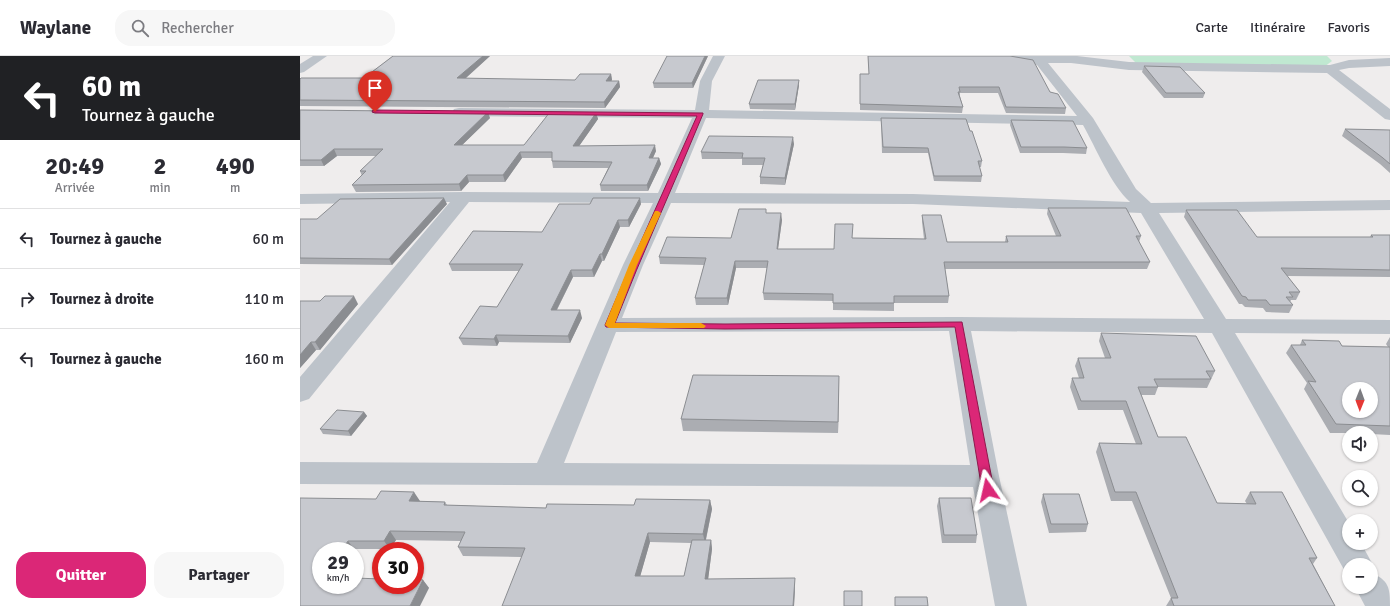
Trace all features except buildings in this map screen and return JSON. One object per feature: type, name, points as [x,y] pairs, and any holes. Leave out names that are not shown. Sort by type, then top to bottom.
[{"type":"street","points":[[300,69],[321,56]]},
{"type":"street","points":[[546,474],[633,265],[664,199],[700,114],[706,81],[719,56]]},
{"type":"street","points":[[1009,56],[1035,59],[1097,58],[1129,66],[1330,69],[1345,60],[1390,62]]},
{"type":"street","points":[[1035,59],[1041,62],[1088,121],[1130,194],[1147,208],[1220,327],[1354,558]]},
{"type":"street","points":[[1330,69],[1390,116]]},
{"type":"street","points":[[442,112],[700,114],[1088,121]]},
{"type":"street","points":[[300,393],[464,197]]},
{"type":"street","points":[[300,199],[464,197],[913,199],[1147,208],[1390,204]]},
{"type":"street","points":[[609,325],[725,326],[959,324],[1390,327]]},
{"type":"street","points":[[959,324],[985,476],[1011,606]]},
{"type":"street","points":[[300,473],[985,476]]},
{"type":"street","points":[[1375,594],[1382,606]]},
{"type":"green space","points":[[1129,56],[1327,56],[1332,61],[1324,67],[1138,65]]},
{"type":"slow traffic","points":[[658,213],[633,265],[609,325],[701,326]]},
{"type":"route","points":[[375,112],[700,114],[664,199],[633,265],[609,325],[725,326],[959,324],[988,490]]}]
